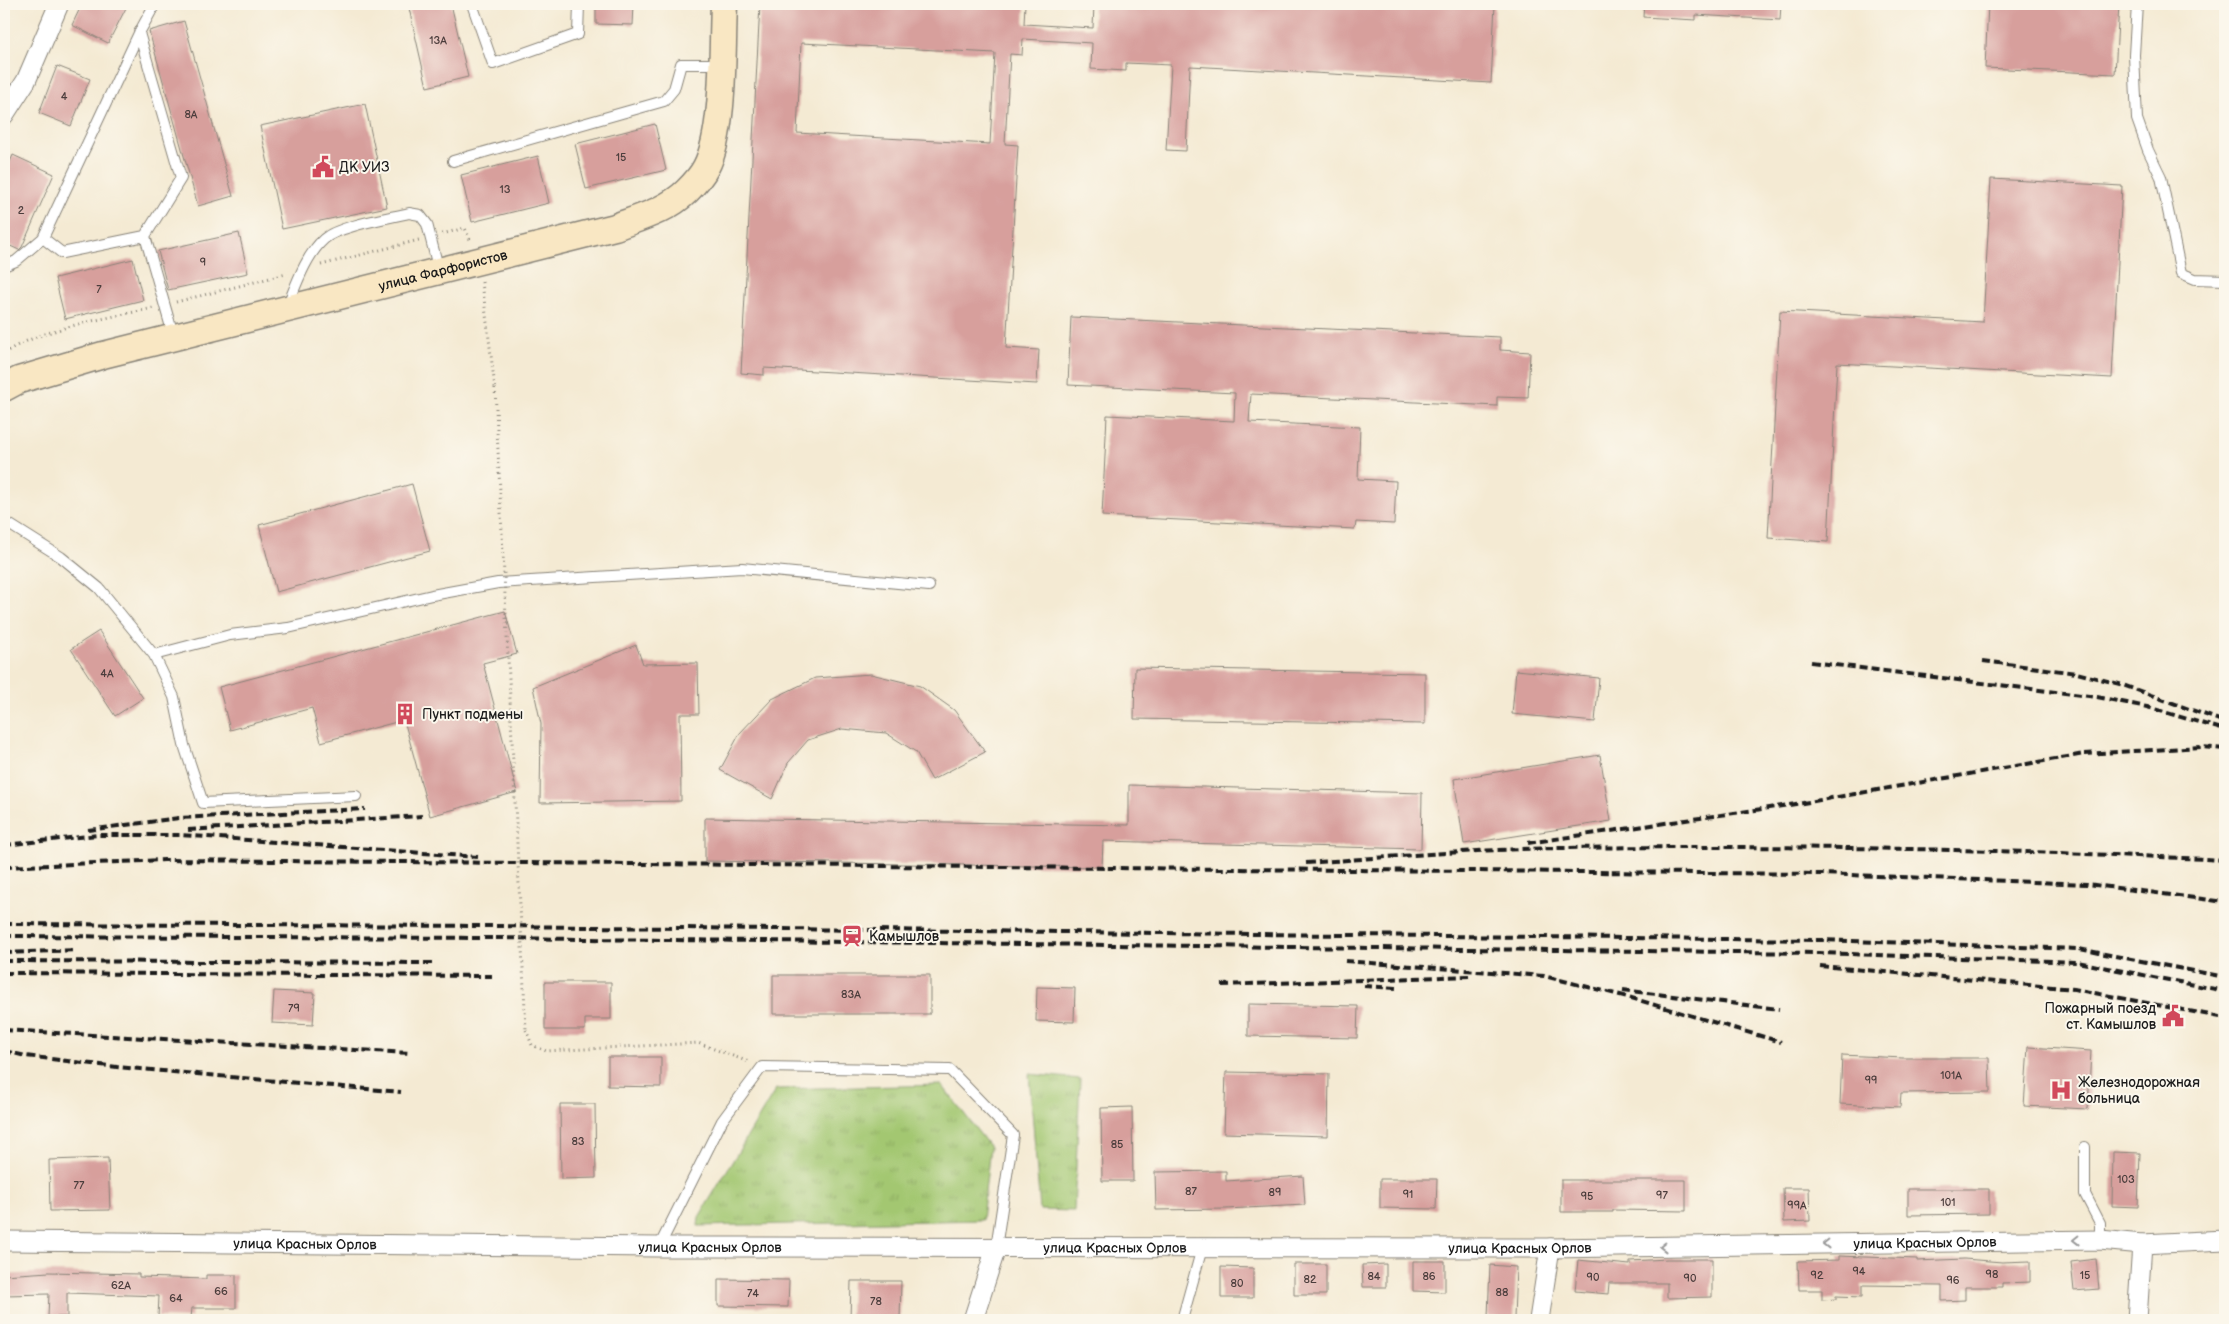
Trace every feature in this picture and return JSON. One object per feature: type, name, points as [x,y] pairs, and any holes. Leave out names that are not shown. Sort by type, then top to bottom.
[{"type":"street","points":[[4,115],[26,81],[59,4]]},
{"type":"street","name":"улица Фарфористов","points":[[4,388],[19,380],[56,368],[615,227],[661,209],[686,192],[706,168],[713,149],[718,123],[724,4]]},
{"type":"street","name":"улица Красных Орлов","points":[[4,1241],[659,1247],[1550,1248],[2100,1240],[2142,1244],[2225,1240]]},
{"type":"street","points":[[2137,1320],[2142,1244]]},
{"type":"street","points":[[973,1320],[996,1248]]},
{"type":"street","points":[[1539,1320],[1550,1248]]},
{"type":"lane","points":[[4,266],[16,261],[43,238],[139,33],[155,4]]},
{"type":"lane","points":[[472,4],[492,64],[578,34],[579,4]]},
{"type":"lane","points":[[2137,4],[2134,55],[2137,119],[2148,150],[2161,177],[2181,273],[2195,279],[2225,280]]},
{"type":"lane","points":[[43,238],[62,253],[145,236],[181,178],[139,33]]},
{"type":"lane","points":[[453,161],[664,101],[674,89],[681,64],[722,64]]},
{"type":"lane","points":[[286,310],[303,269],[323,239],[334,232],[409,214],[420,215],[427,224],[439,271]]},
{"type":"lane","points":[[145,236],[175,338]]},
{"type":"lane","points":[[4,522],[60,557],[99,588],[154,655],[174,696],[184,744],[203,803],[356,796]]},
{"type":"lane","points":[[154,655],[230,635],[288,628],[432,595],[498,583],[742,568],[929,586]]},
{"type":"lane","points":[[659,1247],[722,1121],[762,1067],[950,1070],[1013,1135],[996,1248]]},
{"type":"lane","points":[[2085,1147],[2085,1194],[2100,1223],[2100,1240]]},
{"type":"lane","points":[[1182,1320],[1202,1248]]},
{"type":"path","points":[[4,353],[56,331],[465,228],[484,288],[496,388],[526,1030],[532,1045],[546,1052],[698,1043],[762,1067]]},
{"type":"green space","points":[[1029,1074],[1080,1079],[1074,1211],[1040,1210]]},
{"type":"green space","points":[[942,1085],[990,1147],[982,1220],[698,1226],[699,1217],[776,1089]]},
{"type":"building","points":[[82,4],[128,4],[108,43],[72,25]]},
{"type":"building","points":[[408,4],[451,4],[468,77],[427,87]]},
{"type":"building","points":[[596,4],[634,4],[633,25],[596,24]]},
{"type":"building","points":[[760,4],[1025,4],[1024,24],[1093,28],[1094,4],[1495,4],[1491,83],[1190,66],[1186,151],[1166,150],[1171,65],[1126,63],[1126,71],[1091,69],[1092,43],[1023,39],[1022,55],[1010,54],[1005,144],[1018,145],[1006,348],[1039,350],[1037,384],[764,368],[764,375],[741,373]],"holes":[[[801,43],[995,53],[990,144],[797,133]]]},
{"type":"building","points":[[1644,4],[1781,4],[1780,20],[1696,15],[1696,20],[1643,17]]},
{"type":"building","points":[[1988,4],[2119,4],[2115,74],[1985,68]]},
{"type":"building","points":[[184,21],[233,196],[198,206],[149,31]]},
{"type":"building","points":[[57,66],[90,79],[71,126],[39,113]]},
{"type":"building","name":"ДК УИЗ","points":[[365,104],[387,207],[282,229],[260,126]]},
{"type":"building","points":[[655,124],[666,170],[586,189],[575,144]]},
{"type":"building","points":[[13,155],[54,174],[19,250],[4,243],[4,176]]},
{"type":"building","points":[[538,156],[549,203],[472,222],[461,175]]},
{"type":"building","points":[[1991,179],[2122,186],[2112,378],[1837,363],[1828,542],[1768,538],[1780,311],[1983,322]]},
{"type":"building","points":[[239,233],[248,273],[168,290],[158,251]]},
{"type":"building","points":[[133,259],[143,300],[65,319],[55,278]]},
{"type":"building","points":[[1071,317],[1500,337],[1500,350],[1530,352],[1528,398],[1497,397],[1497,406],[1251,394],[1249,422],[1360,427],[1358,479],[1396,481],[1394,524],[1356,522],[1355,529],[1102,516],[1107,415],[1234,421],[1235,393],[1068,385]]},
{"type":"building","points":[[412,484],[430,551],[276,592],[259,525]]},
{"type":"building","name":"Пункт подмены","points":[[505,611],[517,654],[483,663],[517,792],[430,816],[404,720],[321,742],[312,708],[230,730],[219,687]]},
{"type":"building","points":[[99,631],[143,698],[115,716],[71,649]]},
{"type":"building","points":[[636,645],[643,664],[698,663],[699,714],[680,714],[681,801],[540,803],[541,724],[533,687]]},
{"type":"building","points":[[1135,668],[1425,673],[1425,724],[1134,719]]},
{"type":"building","points":[[1516,670],[1599,678],[1595,722],[1512,714]]},
{"type":"building","points":[[871,674],[920,686],[954,710],[985,752],[932,780],[916,752],[886,733],[842,729],[808,740],[788,763],[772,799],[720,770],[740,733],[772,699],[815,678]]},
{"type":"building","points":[[1600,755],[1611,821],[1464,844],[1454,779]]},
{"type":"building","points":[[1129,785],[1422,793],[1421,849],[1103,841],[1102,867],[705,861],[705,818],[1129,825]]},
{"type":"building","name":"Камышлов","points":[[773,975],[930,975],[930,1014],[773,1014]]},
{"type":"building","points":[[545,982],[611,982],[611,1019],[585,1019],[585,1030],[545,1030]]},
{"type":"building","points":[[1037,987],[1075,988],[1074,1022],[1036,1021]]},
{"type":"building","points":[[274,991],[315,993],[313,1025],[272,1023]]},
{"type":"building","points":[[1248,1004],[1358,1006],[1357,1038],[1248,1036]]},
{"type":"building","points":[[2028,1047],[2091,1051],[2088,1109],[2024,1106]]},
{"type":"building","points":[[1842,1055],[1903,1058],[1989,1058],[1990,1092],[1901,1093],[1900,1107],[1840,1104]]},
{"type":"building","points":[[608,1057],[661,1057],[661,1087],[608,1086]]},
{"type":"building","points":[[1226,1072],[1329,1074],[1328,1136],[1224,1133]]},
{"type":"building","points":[[560,1104],[595,1104],[596,1178],[561,1179]]},
{"type":"building","points":[[1132,1107],[1133,1181],[1102,1181],[1101,1108]]},
{"type":"building","points":[[2113,1152],[2140,1153],[2138,1207],[2112,1206]]},
{"type":"building","points":[[108,1158],[110,1210],[50,1211],[49,1160]]},
{"type":"building","points":[[1226,1171],[1226,1181],[1303,1176],[1305,1205],[1156,1210],[1155,1172]]},
{"type":"building","points":[[1380,1179],[1437,1179],[1436,1209],[1380,1208]]},
{"type":"building","points":[[1561,1180],[1686,1180],[1686,1211],[1613,1210],[1613,1212],[1561,1212]]},
{"type":"building","points":[[1783,1188],[1809,1188],[1810,1221],[1784,1222]]},
{"type":"building","points":[[1908,1189],[1989,1189],[1989,1214],[1908,1215]]},
{"type":"building","points":[[1839,1256],[1917,1259],[1917,1261],[1964,1259],[2002,1262],[2030,1261],[2030,1282],[2002,1283],[2002,1287],[1965,1287],[1965,1300],[1942,1301],[1942,1286],[1862,1285],[1862,1297],[1836,1296],[1836,1299],[1822,1300],[1822,1290],[1799,1290],[1798,1261],[1839,1260]]},
{"type":"building","points":[[1712,1259],[1712,1297],[1667,1298],[1667,1283],[1609,1283],[1608,1294],[1575,1291],[1578,1260],[1630,1265],[1630,1261]]},
{"type":"building","points":[[2096,1259],[2099,1289],[2074,1291],[2071,1262]]},
{"type":"building","points":[[1413,1261],[1445,1261],[1445,1292],[1413,1291]]},
{"type":"building","points":[[1294,1264],[1326,1264],[1326,1295],[1294,1295]]},
{"type":"building","points":[[1386,1264],[1386,1287],[1363,1287],[1362,1265]]},
{"type":"building","points":[[1490,1265],[1516,1267],[1514,1318],[1488,1317]]},
{"type":"building","points":[[1221,1267],[1253,1268],[1253,1298],[1221,1298]]},
{"type":"building","points":[[49,1272],[139,1274],[139,1277],[206,1279],[206,1275],[236,1275],[236,1308],[192,1308],[191,1318],[158,1317],[159,1296],[67,1293],[67,1317],[48,1317],[49,1294],[5,1295],[4,1275]]},
{"type":"building","points":[[718,1279],[789,1280],[788,1307],[718,1306]]},
{"type":"building","points":[[851,1281],[901,1281],[900,1320],[850,1320]]},
{"type":"railway","points":[[1983,661],[2077,673],[2123,685],[2225,722]]},
{"type":"railway","points":[[1811,662],[2097,697],[2147,707],[2225,730]]},
{"type":"railway","points":[[1528,843],[1803,803],[2084,754],[2202,747],[2225,749]]},
{"type":"railway","points":[[88,830],[179,818],[365,809]]},
{"type":"railway","points":[[188,830],[422,816]]},
{"type":"railway","points":[[4,845],[98,835],[180,835],[478,857]]},
{"type":"railway","points":[[1306,863],[1500,850],[1647,847],[1978,851],[2225,860]]},
{"type":"railway","points":[[4,867],[164,860],[1823,874],[2087,884],[2225,902]]},
{"type":"railway","points":[[4,924],[494,926],[1821,940],[2079,949],[2225,977]]},
{"type":"railway","points":[[4,936],[494,938],[1820,953],[2077,962],[2225,991]]},
{"type":"railway","points":[[4,953],[75,950]]},
{"type":"railway","points":[[4,961],[433,963]]},
{"type":"railway","points":[[1345,961],[1544,976],[1628,997],[1781,1042]]},
{"type":"railway","points":[[1820,966],[2074,989],[2225,1018]]},
{"type":"railway","points":[[4,973],[492,976]]},
{"type":"railway","points":[[1222,985],[1469,976]]},
{"type":"railway","points":[[1364,986],[1398,988]]},
{"type":"railway","points":[[1623,990],[1779,1009]]},
{"type":"railway","points":[[4,1030],[410,1053]]},
{"type":"railway","points":[[4,1051],[26,1056],[117,1067],[401,1092]]},
{"type":"place","name":"ДК УИЗ","points":[[323,167]]},
{"type":"place","name":"Пункт подмены","points":[[405,714]]},
{"type":"place","name":"Камышлов","points":[[852,936]]},
{"type":"place","name":"Пожарный поезд ст. Камышлов","points":[[2173,1016]]},
{"type":"place","name":"Железнодорожная больница","points":[[2061,1090]]}]
